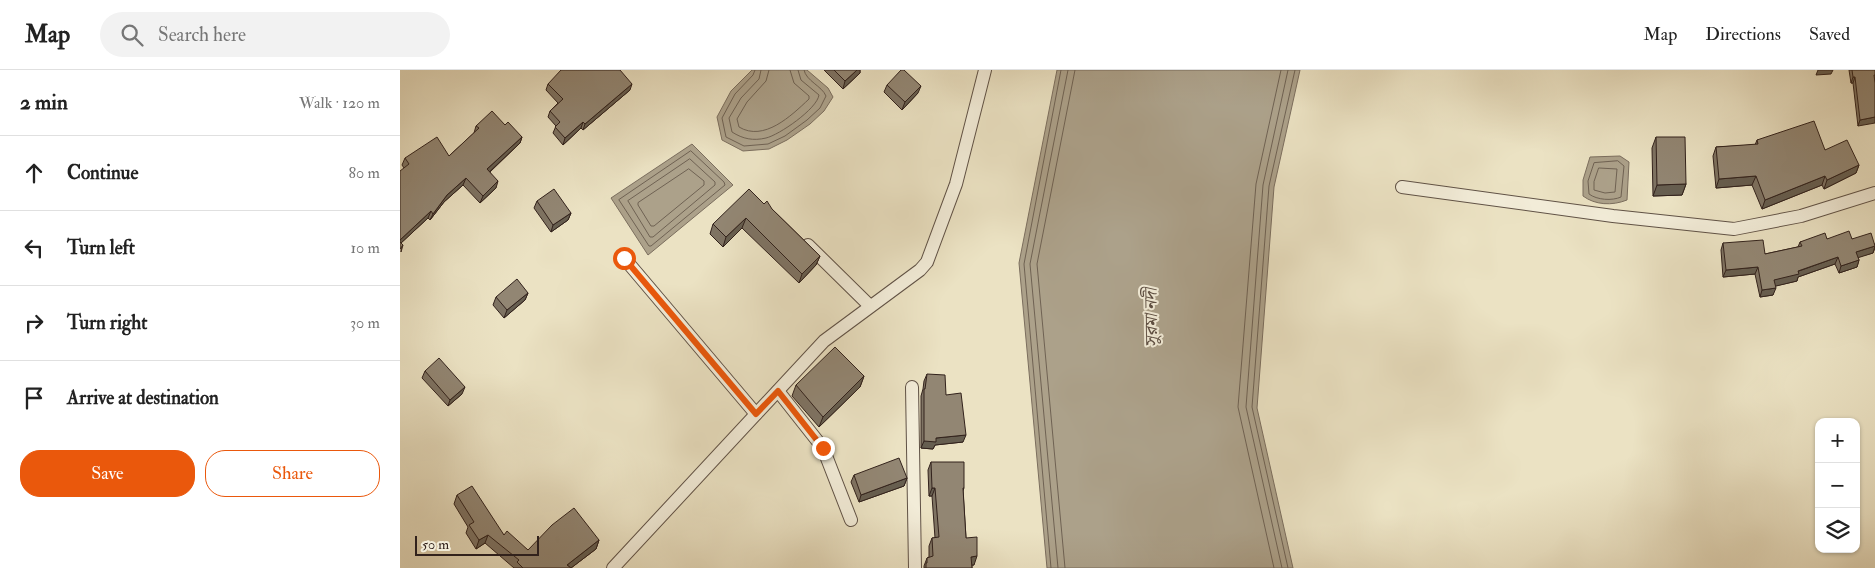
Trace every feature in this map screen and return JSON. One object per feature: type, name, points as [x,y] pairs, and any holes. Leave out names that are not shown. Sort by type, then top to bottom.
[{"type":"street","points":[[613,568],[824,341],[920,270],[927,262],[956,184],[985,70]]},
{"type":"street","points":[[1402,187],[1613,216],[1734,229],[1801,216],[1875,193]]},
{"type":"street","points":[[802,240],[870,306]]},
{"type":"street","points":[[624,258],[756,414]]},
{"type":"street","points":[[912,387],[915,568]]},
{"type":"street","points":[[778,391],[823,448],[851,520]]},
{"type":"water","points":[[752,70],[807,70],[828,88],[833,97],[824,111],[810,124],[787,140],[769,149],[743,151],[722,140],[717,117],[731,91]]},
{"type":"water","name":"সুরমা নদী","points":[[1057,70],[1300,70],[1274,187],[1257,408],[1293,568],[1047,568],[1019,263]]},
{"type":"water","points":[[692,144],[733,185],[648,255],[611,198]]},
{"type":"water","points":[[1620,156],[1629,162],[1627,200],[1604,204],[1583,196],[1583,180],[1590,157]]},
{"type":"building","points":[[561,70],[620,70],[632,84],[585,124],[583,122],[565,138],[555,127],[560,122],[550,111],[563,99],[548,84]]},
{"type":"building","points":[[834,70],[857,70],[845,81]]},
{"type":"building","points":[[901,70],[904,70],[921,86],[905,102],[887,85]]},
{"type":"building","points":[[1852,70],[1875,70],[1875,117],[1860,120],[1855,77],[1853,77]]},
{"type":"building","points":[[492,111],[505,125],[508,122],[522,137],[487,169],[498,181],[483,196],[466,178],[447,195],[433,214],[431,211],[400,240],[400,171],[409,164],[405,158],[437,137],[449,156],[479,128],[476,126]]},
{"type":"building","points":[[1814,121],[1825,150],[1847,140],[1859,165],[1827,180],[1825,176],[1765,200],[1756,176],[1719,179],[1716,147],[1758,144],[1757,140]]},
{"type":"building","points":[[1656,137],[1685,137],[1686,184],[1657,185]]},
{"type":"building","points":[[554,189],[571,213],[553,225],[537,201]]},
{"type":"building","points":[[749,189],[764,204],[767,201],[772,209],[820,256],[802,274],[746,218],[726,237],[713,224]]},
{"type":"building","points":[[1849,231],[1852,239],[1871,233],[1875,246],[1856,252],[1859,260],[1841,266],[1838,257],[1798,271],[1799,274],[1774,280],[1776,288],[1762,290],[1758,267],[1726,270],[1723,243],[1763,240],[1765,254],[1802,246],[1800,242],[1825,233],[1827,239]]},
{"type":"building","points":[[517,279],[528,293],[507,310],[496,297]]},
{"type":"building","points":[[835,347],[864,376],[823,417],[796,385]]},
{"type":"building","points":[[439,358],[465,387],[450,400],[425,371]]},
{"type":"building","points":[[927,374],[945,375],[946,395],[961,393],[966,435],[936,438],[936,442],[924,441],[924,389]]},
{"type":"building","points":[[899,458],[907,478],[861,495],[854,475]]},
{"type":"building","points":[[931,462],[964,462],[963,488],[966,538],[977,537],[977,556],[971,557],[972,568],[926,568],[927,558],[933,556],[932,538],[939,537],[935,488],[932,488]]},
{"type":"building","points":[[472,486],[504,535],[507,531],[528,550],[552,525],[574,508],[599,540],[567,565],[571,568],[523,568],[517,562],[519,560],[488,535],[479,540],[469,525],[474,522],[457,495]]},
{"type":"route","points":[[624,258],[756,414],[778,391],[823,448]]}]
